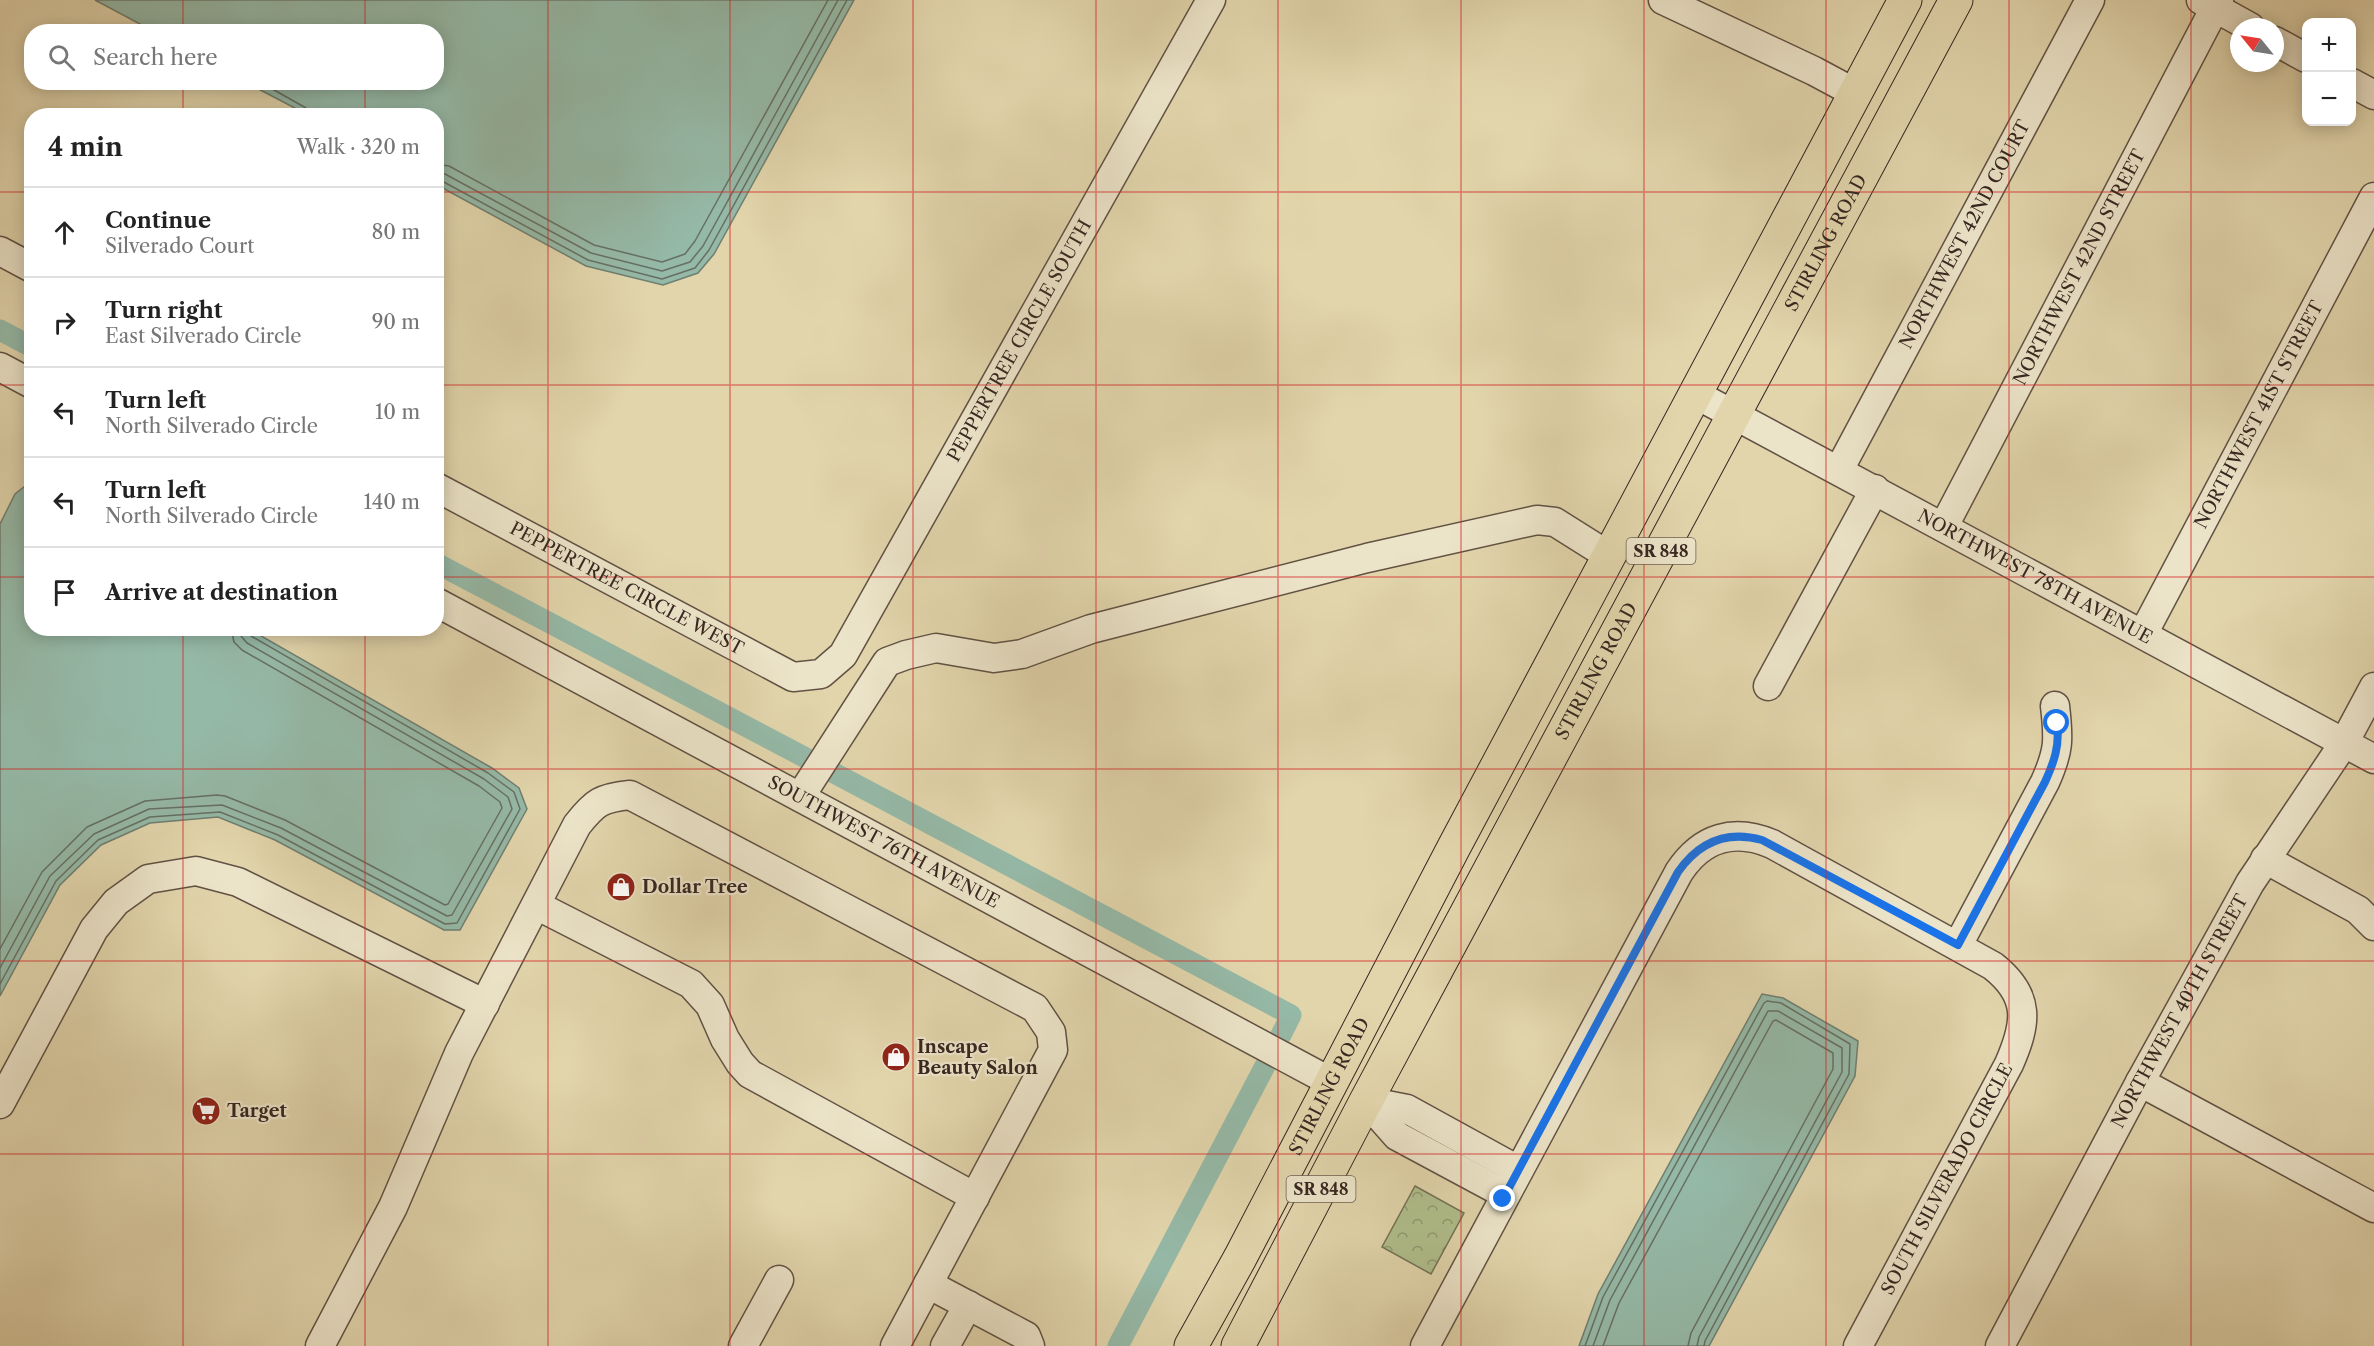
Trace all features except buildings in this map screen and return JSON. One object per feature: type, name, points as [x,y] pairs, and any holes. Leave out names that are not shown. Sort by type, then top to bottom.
[{"type":"main road","name":"STIRLING ROAD","points":[[1191,1346],[1240,1258],[1356,1034],[1905,0]]},
{"type":"main road","name":"STIRLING ROAD","points":[[1238,1346],[1366,1101],[1956,0]]},
{"type":"main road","points":[[1356,1034],[1356,1075],[1366,1101]]},
{"type":"street","name":"PEPPERTREE CIRCLE SOUTH","points":[[821,674],[843,655],[1211,0]]},
{"type":"street","points":[[1663,0],[1814,71],[1855,93]]},
{"type":"street","name":"NORTHWEST 42ND COURT","points":[[1839,470],[2090,0]]},
{"type":"street","points":[[2212,3],[2236,18]]},
{"type":"street","name":"NORTHWEST 42ND STREET","points":[[1944,526],[2212,3]]},
{"type":"street","points":[[2284,46],[2302,55]]},
{"type":"street","points":[[2356,84],[2374,95]]},
{"type":"street","name":"NORTHWEST 41ST STREET","points":[[2143,634],[2374,197]]},
{"type":"street","points":[[0,251],[24,264]]},
{"type":"street","points":[[0,367],[24,380]]},
{"type":"street","name":"NORTHWEST 78TH AVENUE","points":[[1695,394],[2374,759]]},
{"type":"street","points":[[1768,686],[1875,489]]},
{"type":"street","name":"PEPPERTREE CIRCLE WEST","points":[[444,491],[793,677],[821,674]]},
{"type":"street","points":[[800,797],[887,662],[906,655],[936,648],[994,658],[1022,654],[1091,629],[1367,558],[1537,520],[1555,522],[1609,556]]},
{"type":"street","name":"SOUTHWEST 76TH AVENUE","points":[[444,606],[1331,1082]]},
{"type":"street","name":"NORTHWEST 40TH STREET","points":[[2000,1346],[2140,1082],[2265,859],[2344,743],[2374,687]]},
{"type":"street","points":[[1425,1346],[1678,872],[1694,852],[1701,846],[1721,838],[1749,836],[1772,844],[1958,945],[2056,758],[2059,739],[2055,706]]},
{"type":"street","points":[[320,1346],[393,1207],[459,1053],[577,825],[589,809],[607,797],[630,795],[1035,1008],[1051,1032],[1053,1050],[895,1346]]},
{"type":"street","points":[[2265,859],[2358,910],[2374,926]]},
{"type":"street","points":[[0,1104],[94,929],[116,902],[148,879],[196,871],[238,882],[485,1004]]},
{"type":"street","points":[[536,905],[691,984],[710,1005],[740,1063],[750,1074],[975,1197]]},
{"type":"street","name":"SOUTH SILVERADO CIRCLE","points":[[1858,1346],[2009,1064],[2022,1032],[2022,1007],[2013,985],[2005,975],[1958,945]]},
{"type":"street","points":[[2140,1082],[2374,1208]]},
{"type":"street","points":[[1366,1101],[1407,1109],[1512,1182]]},
{"type":"street","points":[[743,1346],[778,1280]]},
{"type":"street","points":[[928,1284],[1028,1341]]},
{"type":"street","points":[[945,1346],[968,1305]]},
{"type":"green space","points":[[1415,1186],[1464,1213],[1431,1274],[1382,1247]]},
{"type":"water","points":[[95,0],[854,0],[714,254],[698,273],[663,285],[586,266],[444,189],[444,108],[295,108],[260,90],[444,90],[444,24],[140,24]]},
{"type":"water","points":[[24,487],[24,636],[261,636],[492,768],[519,788],[527,809],[460,930],[444,930],[275,840],[218,817],[150,823],[101,845],[60,885],[0,996],[0,524],[15,494]]},
{"type":"water","points":[[1762,994],[1783,998],[1858,1041],[1855,1076],[1709,1346],[1579,1346],[1598,1294]]},
{"type":"waterway","points":[[0,330],[24,343]]},
{"type":"waterway","points":[[444,567],[806,758]]},
{"type":"waterway","points":[[834,773],[1291,1015],[1281,1035]]},
{"type":"waterway","points":[[1118,1346],[1265,1066]]},
{"type":"place","name":"Dollar Tree","points":[[621,887]]},
{"type":"place","name":"Inscape Beauty Salon","points":[[896,1057]]},
{"type":"place","name":"Target","points":[[206,1111]]},
{"type":"route","points":[[1503,1199],[1678,872],[1694,852],[1701,846],[1730,836],[1749,836],[1762,840],[1958,945],[2056,758],[2059,739],[2057,723]]}]
